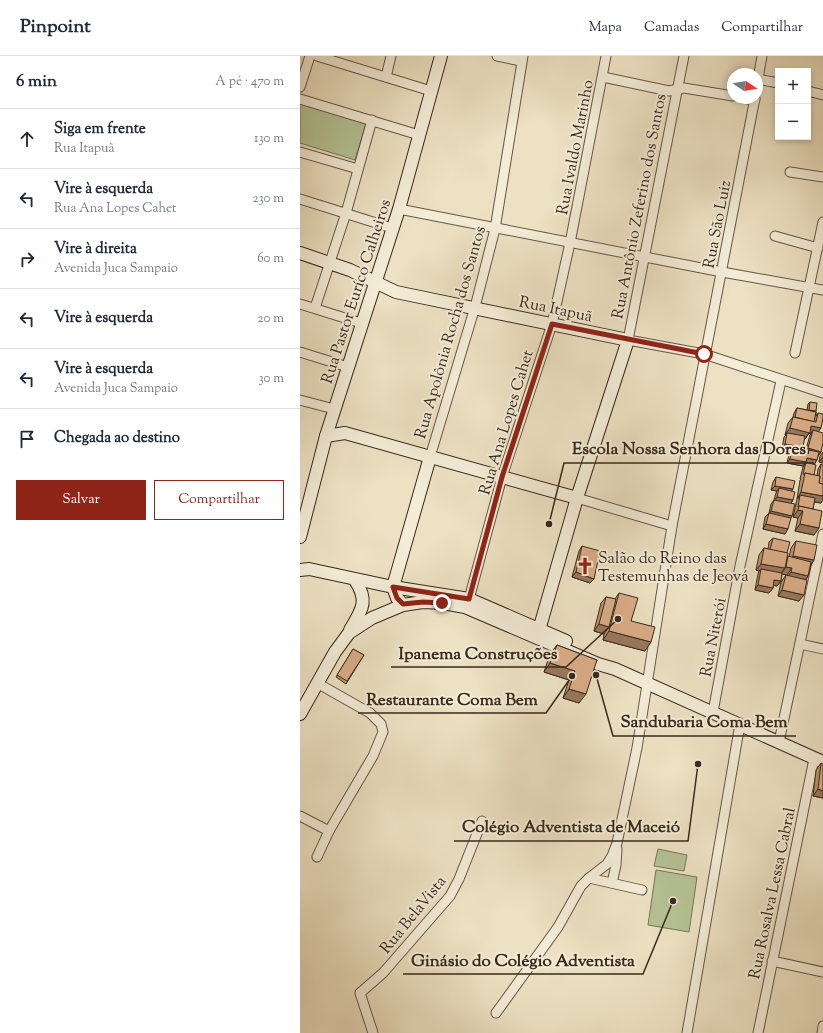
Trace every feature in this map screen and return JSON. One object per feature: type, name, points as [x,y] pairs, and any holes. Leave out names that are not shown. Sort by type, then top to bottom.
[{"type":"main road","name":"Rua Pastor Euríco Calheiros","points":[[300,537],[304,503],[399,209],[441,56]]},
{"type":"main road","name":"Rua Itapuã","points":[[300,253],[329,262],[366,277],[396,292],[475,307],[628,340]]},
{"type":"main road","name":"Rua Antônio Zeferino dos Santos","points":[[539,633],[577,498],[628,340]]},
{"type":"main road","points":[[332,415],[336,428],[345,433],[577,498]]},
{"type":"main road","points":[[326,436],[345,433]]},
{"type":"main road","name":"Rua Apolônia Rocha dos Santos","points":[[393,587],[430,457]]},
{"type":"main road","points":[[303,567],[355,580],[469,599],[598,664],[615,669],[818,760]]},
{"type":"main road","points":[[300,714],[335,652],[349,633],[363,604],[362,590],[355,580]]},
{"type":"main road","points":[[393,587],[397,598],[403,604]]},
{"type":"main road","points":[[349,633],[372,618],[403,604],[436,602],[465,607],[539,633]]},
{"type":"street","points":[[300,86],[310,56]]},
{"type":"street","points":[[317,56],[431,91]]},
{"type":"street","points":[[386,78],[391,56]]},
{"type":"street","points":[[497,56],[522,59]]},
{"type":"street","name":"Rua Ivaldo Marinho","points":[[552,324],[570,243],[606,56]]},
{"type":"street","name":"Rua Antônio Zeferino dos Santos","points":[[628,340],[684,56]]},
{"type":"street","points":[[760,68],[762,56]]},
{"type":"street","name":"Rua Apolônia Rocha dos Santos","points":[[430,457],[475,307],[496,229],[522,59]]},
{"type":"street","points":[[602,77],[669,91],[684,88],[727,95]]},
{"type":"street","points":[[763,82],[775,83]]},
{"type":"street","points":[[811,92],[823,95]]},
{"type":"street","points":[[300,99],[419,135]]},
{"type":"street","name":"Rua São Luiz","points":[[617,843],[637,748],[672,526],[704,354],[722,272],[754,104]]},
{"type":"street","points":[[315,308],[346,213],[372,120]]},
{"type":"street","points":[[300,152],[358,169]]},
{"type":"street","points":[[790,172],[823,177]]},
{"type":"street","points":[[300,199],[392,228]]},
{"type":"street","points":[[399,209],[496,229],[823,290]]},
{"type":"street","points":[[795,353],[823,222]]},
{"type":"street","points":[[775,236],[818,248]]},
{"type":"street","points":[[300,304],[362,323]]},
{"type":"street","name":"Rua Ana Lopes Cahet","points":[[469,599],[502,477],[552,324]]},
{"type":"street","name":"Rua Itapuã","points":[[628,340],[704,354],[823,393]]},
{"type":"street","points":[[300,352],[348,367]]},
{"type":"street","name":"Rua Niterói","points":[[713,712],[740,566],[781,380]]},
{"type":"street","points":[[300,400],[332,415]]},
{"type":"street","points":[[577,498],[672,526]]},
{"type":"street","points":[[780,742],[800,644],[819,573],[823,534]]},
{"type":"street","points":[[800,644],[823,649]]},
{"type":"street","points":[[316,857],[329,831],[374,756],[383,738],[383,728],[378,720],[370,713],[317,683]]},
{"type":"street","points":[[687,1033],[740,724]]},
{"type":"street","name":"Rua Rosalva Lessa Cabral","points":[[758,1033],[772,961],[818,760]]},
{"type":"street","points":[[300,816],[329,831]]},
{"type":"street","name":"Rua BelaVista","points":[[373,1033],[360,993],[387,969],[450,896],[459,879],[482,821]]},
{"type":"street","points":[[496,1013],[554,933],[581,886],[588,878],[607,864],[617,843]]},
{"type":"street","points":[[612,883],[616,865],[617,843]]},
{"type":"street","points":[[588,878],[642,890]]},
{"type":"street","points":[[772,961],[823,972]]},
{"type":"street","points":[[822,1033],[823,1026]]},
{"type":"green space","points":[[300,100],[367,120],[355,160],[300,143]]},
{"type":"green space","points":[[658,849],[687,855],[684,871],[654,866]]},
{"type":"green space","points":[[656,870],[697,877],[689,932],[648,925]]},
{"type":"building","points":[[810,402],[817,403],[816,411],[809,410]]},
{"type":"building","points":[[797,408],[816,412],[814,422],[795,417]]},
{"type":"building","points":[[818,413],[823,414],[821,428],[811,426],[810,433],[790,428],[793,417],[816,422]]},
{"type":"building","points":[[813,430],[823,433],[821,452],[808,448]]},
{"type":"building","points":[[787,433],[805,436],[803,447],[785,444]]},
{"type":"building","points":[[793,446],[809,449],[808,454],[809,450],[819,452],[817,460],[807,458],[806,462],[790,459]]},
{"type":"building","points":[[806,462],[816,465],[814,475],[803,474]]},
{"type":"building","points":[[821,464],[823,465],[823,484],[819,483]]},
{"type":"building","points":[[805,473],[820,476],[819,483],[823,484],[823,496],[801,492]]},
{"type":"building","points":[[776,477],[795,481],[793,489],[775,486]]},
{"type":"building","points":[[779,488],[795,492],[793,500],[777,497]]},
{"type":"building","points":[[800,495],[815,498],[813,509],[798,507]]},
{"type":"building","points":[[774,500],[795,504],[792,516],[771,511]]},
{"type":"building","points":[[799,506],[822,511],[819,528],[800,524],[803,511],[798,510]]},
{"type":"building","points":[[769,513],[791,518],[788,529],[766,524]]},
{"type":"building","points":[[773,538],[790,542],[787,553],[770,550]]},
{"type":"building","points":[[796,541],[817,545],[814,560],[793,556]]},
{"type":"building","name":"Salão do Reino das Testemunhas de Jeová","points":[[582,546],[600,551],[594,579],[576,572]]},
{"type":"building","points":[[764,548],[788,553],[785,568],[761,564]]},
{"type":"building","points":[[788,556],[811,562],[808,576],[791,572],[792,568],[786,567]]},
{"type":"building","points":[[761,569],[782,573],[781,581],[774,580],[773,588],[758,585]]},
{"type":"building","points":[[786,575],[807,580],[804,595],[782,590]]},
{"type":"building","points":[[619,593],[638,598],[631,621],[655,627],[651,642],[609,631]]},
{"type":"building","points":[[606,597],[616,599],[609,627],[599,624]]},
{"type":"building","points":[[557,645],[597,660],[586,694],[569,689],[575,671],[550,663]]},
{"type":"building","points":[[353,649],[364,655],[347,681],[337,675]]},
{"type":"building","points":[[821,763],[823,764],[823,791],[818,789]]},
{"type":"place","name":"Escola Nossa Senhora das Dores","points":[[549,524]]},
{"type":"place","name":"Salão do Reino das Testemunhas de Jeová","points":[[585,566]]},
{"type":"place","name":"Ipanema Construções","points":[[618,619]]},
{"type":"place","name":"Sandubaria Coma Bem","points":[[596,675]]},
{"type":"place","name":"Restaurante Coma Bem","points":[[572,676]]},
{"type":"place","name":"Colégio Adventista de Maceió","points":[[698,764]]},
{"type":"place","name":"Ginásio do Colégio Adventista","points":[[673,901]]},
{"type":"route","points":[[442,603],[423,602],[403,604],[394,593],[393,587],[469,599],[502,477],[552,324],[704,354]]}]
